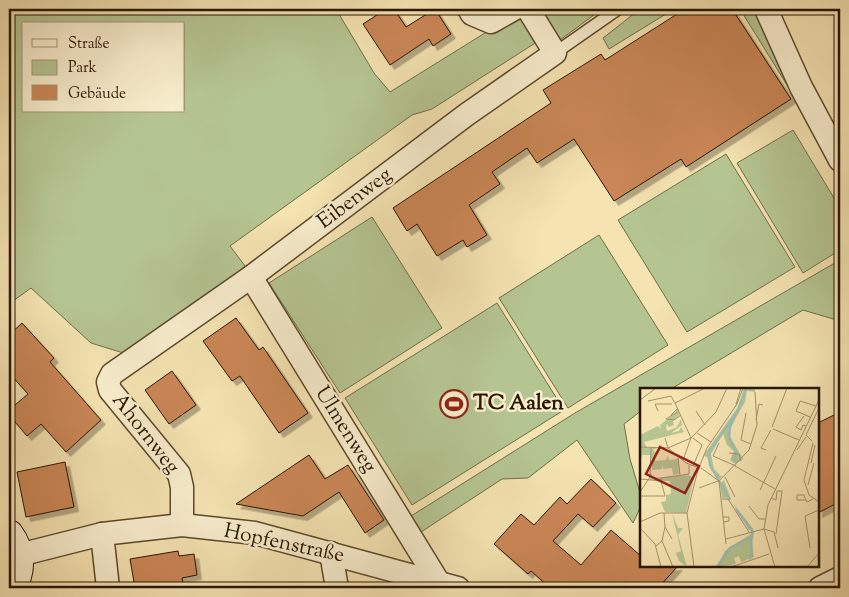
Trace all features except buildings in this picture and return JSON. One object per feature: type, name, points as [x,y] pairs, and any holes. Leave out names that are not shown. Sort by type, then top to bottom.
[{"type":"main road","points":[[12,588],[18,575],[14,544]]},
{"type":"street","points":[[469,9],[472,14],[491,22],[514,9]]},
{"type":"street","points":[[528,9],[555,53]]},
{"type":"street","points":[[766,9],[801,87],[840,160]]},
{"type":"street","name":"Eibenweg","points":[[112,374],[251,277],[466,115],[555,53]]},
{"type":"street","name":"Ulmenweg","points":[[251,277],[449,586]]},
{"type":"street","name":"Ahornweg","points":[[112,374],[108,382],[110,390],[179,474],[182,487],[182,525]]},
{"type":"street","name":"Hopfenstraße","points":[[14,544],[182,525],[255,533],[449,586]]},
{"type":"street","points":[[102,534],[108,588]]},
{"type":"street","points":[[331,553],[336,588]]},
{"type":"street","points":[[820,588],[840,578]]},
{"type":"lane","points":[[555,53],[618,9]]},
{"type":"green space","points":[[9,9],[336,9],[374,73],[390,92],[522,10],[540,40],[432,109],[412,115],[230,246],[248,270],[130,355],[91,343],[31,288],[9,304]]},
{"type":"green space","points":[[536,9],[602,9],[556,43]]},
{"type":"green space","points":[[640,9],[674,9],[609,49],[603,38]]},
{"type":"green space","points":[[740,9],[759,9],[795,98]]},
{"type":"green space","points":[[793,130],[840,208],[840,250],[803,273],[737,163]]},
{"type":"green space","points":[[726,154],[795,267],[687,332],[618,220]]},
{"type":"green space","points":[[372,217],[442,328],[340,393],[269,283]]},
{"type":"green space","points":[[599,235],[668,345],[568,408],[499,298]]},
{"type":"green space","points":[[840,260],[840,321],[803,310],[673,388],[640,388],[640,412],[624,424],[630,459],[640,493],[640,508],[633,523],[577,440],[528,478],[502,479],[421,532],[411,516],[575,413]]},
{"type":"green space","name":"TC Aalen","points":[[497,303],[564,410],[412,505],[345,398]]},
{"type":"place","name":"TC Aalen","points":[[454,404]]}]
